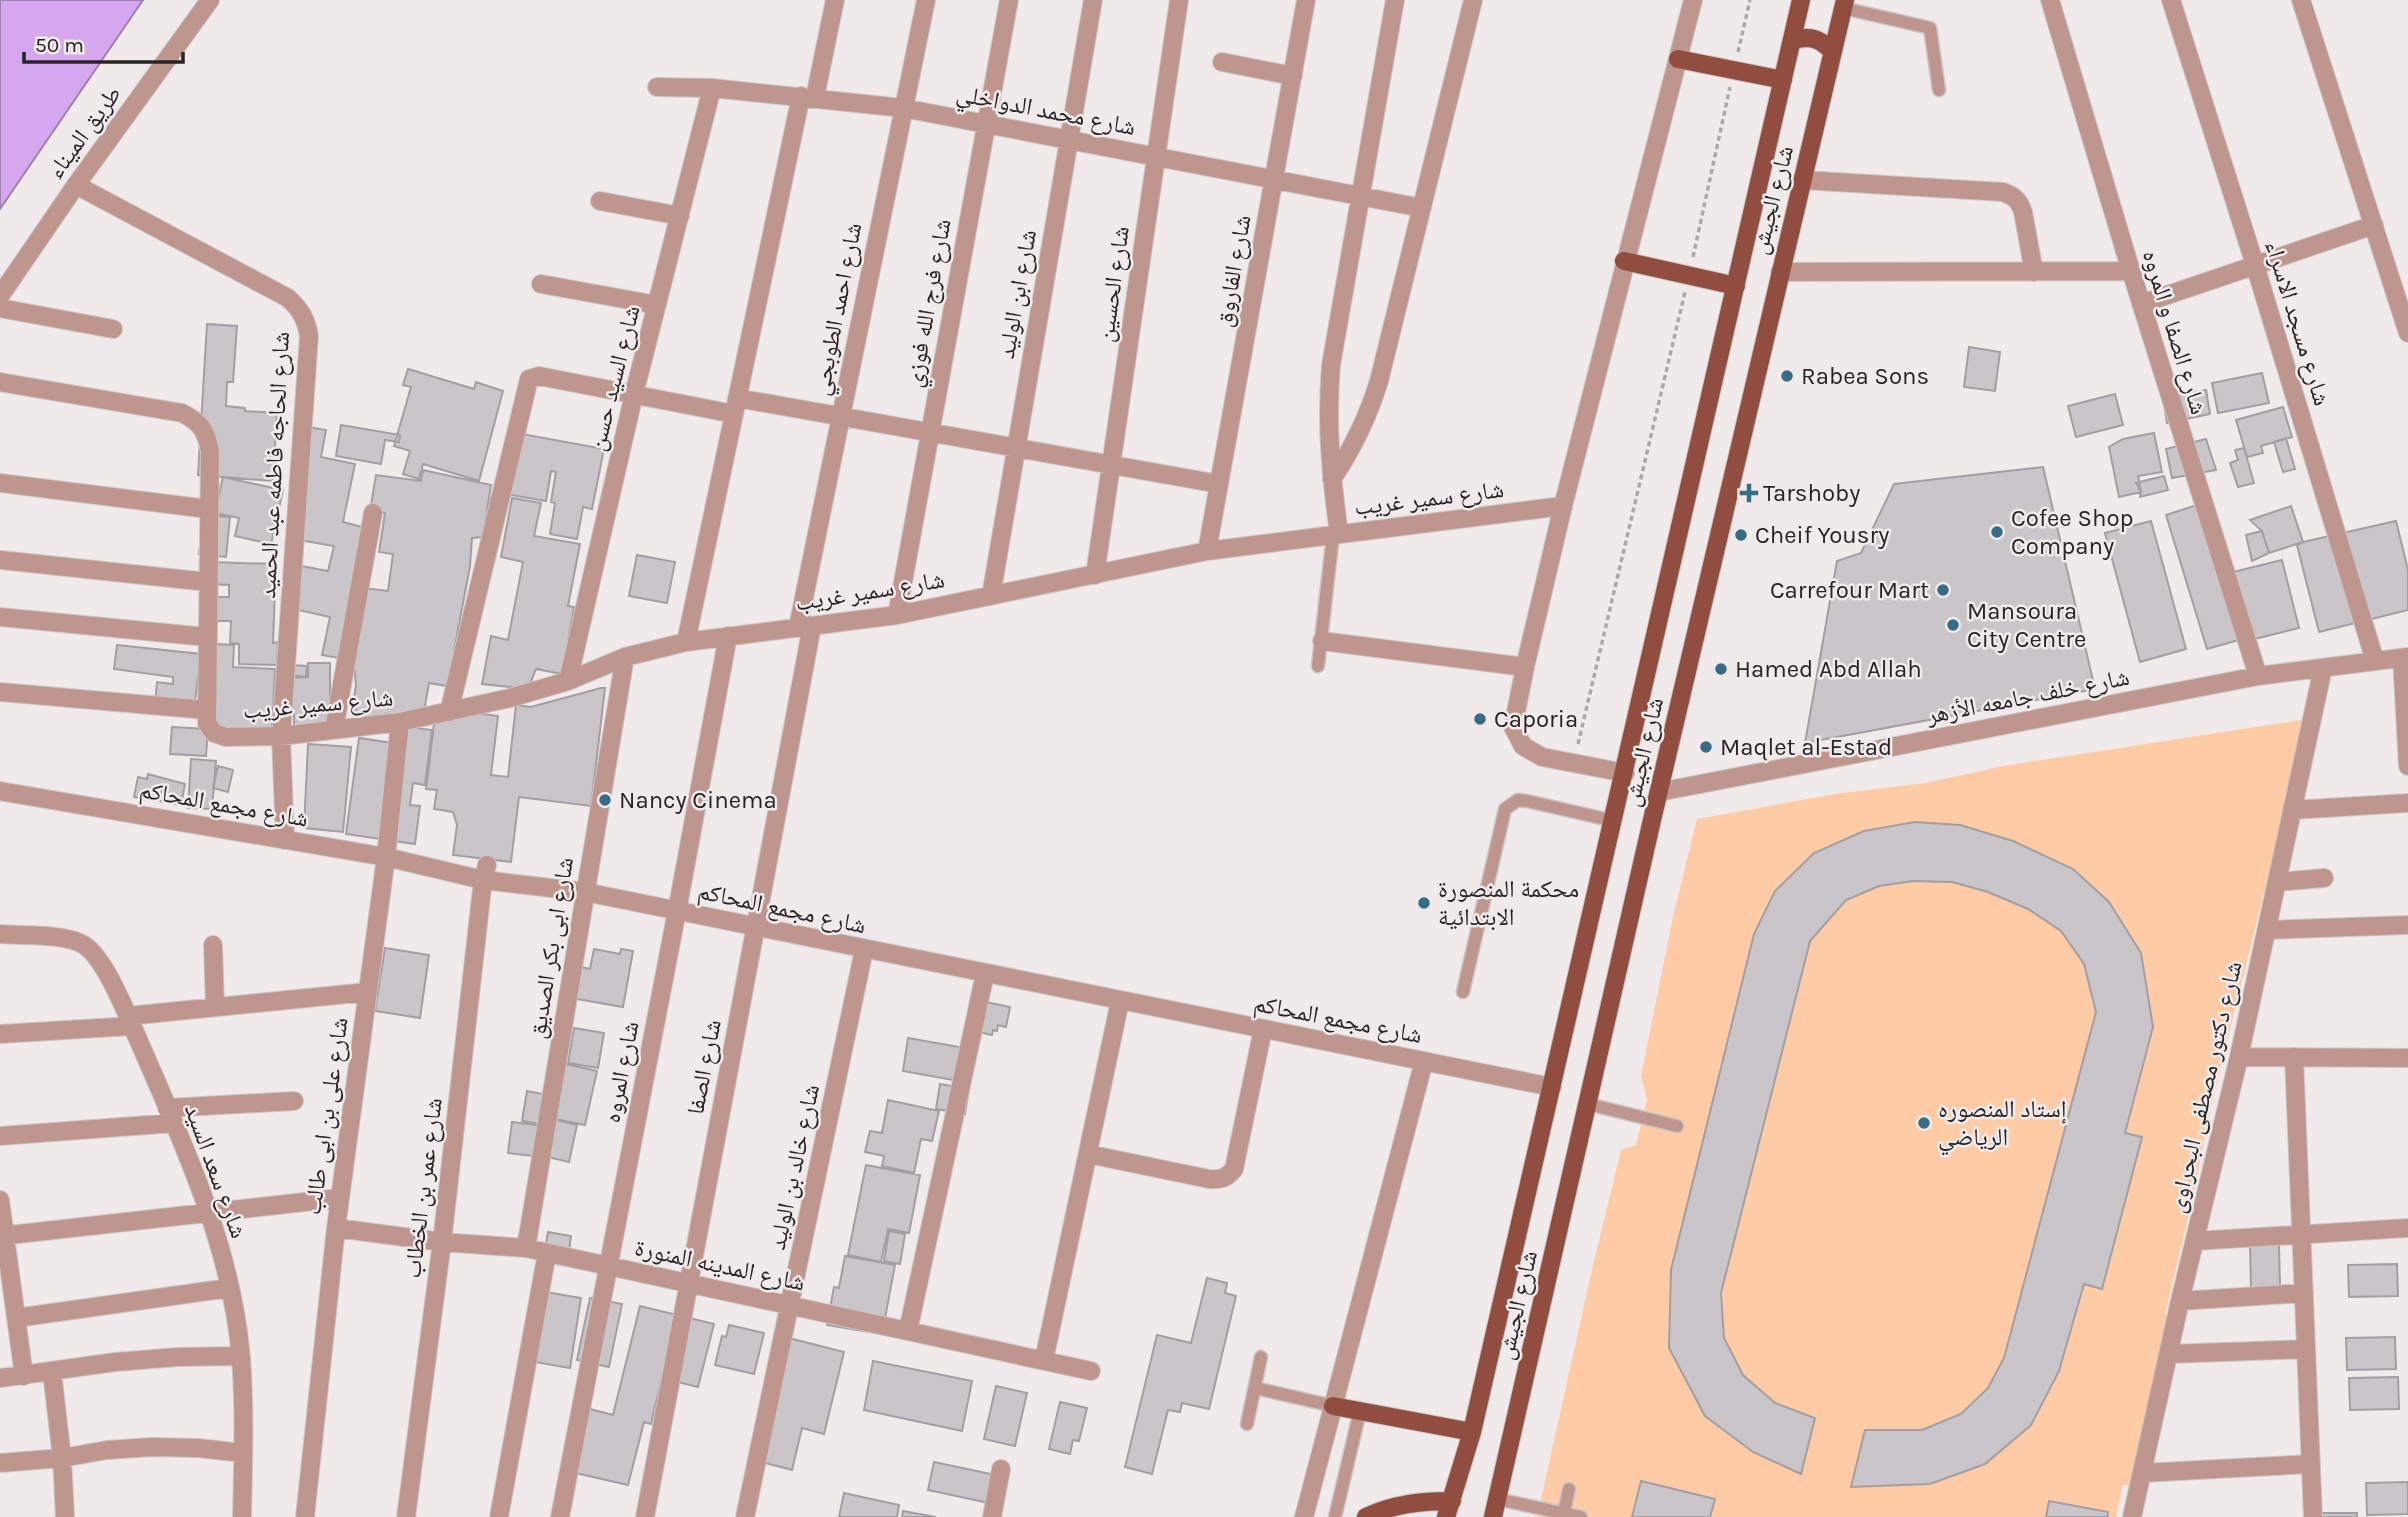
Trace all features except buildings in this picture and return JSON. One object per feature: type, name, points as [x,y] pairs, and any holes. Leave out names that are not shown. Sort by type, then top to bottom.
[{"type":"main road","name":"شارع الجيش","points":[[1449,1509],[1472,1432],[1801,0]]},
{"type":"main road","name":"شارع الجيش","points":[[1493,1517],[1659,792],[1844,4]]},
{"type":"main road","points":[[1792,41],[1803,37],[1814,38],[1825,43],[1833,52]]},
{"type":"main road","points":[[1678,59],[1783,80]]},
{"type":"main road","points":[[1624,261],[1736,286]]},
{"type":"main road","points":[[1333,1406],[1472,1432]]},
{"type":"main road","points":[[1366,1517],[1384,1509],[1417,1501],[1449,1509]]},
{"type":"street","name":"طريق الميناء","points":[[0,296],[76,185],[210,0]]},
{"type":"street","points":[[686,642],[736,406],[808,96],[835,0]]},
{"type":"street","name":"شارع احمد الطوبجي","points":[[805,626],[841,416],[926,0]]},
{"type":"street","name":"شارع فرج الله فوزي","points":[[897,615],[1009,0]]},
{"type":"street","name":"شارع ابن الوليد","points":[[990,596],[1093,0]]},
{"type":"street","name":"شارع الحسين","points":[[1095,575],[1179,0]]},
{"type":"street","name":"شارع الفاروق","points":[[1207,551],[1306,0]]},
{"type":"street","points":[[1336,534],[1328,416],[1331,365],[1395,0]]},
{"type":"street","points":[[1332,479],[1352,449],[1368,416],[1379,381],[1473,0]]},
{"type":"street","name":"شارع الجيش","points":[[1625,773],[1542,757],[1523,747],[1513,727],[1563,506],[1692,0]]},
{"type":"street","name":"شارع الصفا و المروه","points":[[2050,0],[2141,304],[2258,677]]},
{"type":"street","name":"شارع مسجد الاسراء","points":[[2171,0],[2255,265],[2375,661]]},
{"type":"street","points":[[2301,0],[2408,333]]},
{"type":"street","points":[[1222,62],[1293,76]]},
{"type":"street","name":"شارع محمد الدواخلي","points":[[657,87],[712,88],[808,96],[903,108],[1422,208]]},
{"type":"street","name":"شارع السيد حسن","points":[[568,681],[634,394],[712,88]]},
{"type":"street","points":[[1802,180],[2003,192],[2012,195],[2020,202],[2024,212],[2034,272]]},
{"type":"street","name":"شارع الحاجه فاطمه عبد الحميد","points":[[76,185],[288,298],[300,308],[307,321],[309,336],[281,736],[285,839]]},
{"type":"street","points":[[600,201],[680,216]]},
{"type":"street","points":[[2141,304],[2374,225]]},
{"type":"street","points":[[1780,272],[2131,271]]},
{"type":"street","points":[[541,284],[657,305]]},
{"type":"street","points":[[0,308],[113,329]]},
{"type":"street","points":[[449,712],[529,379],[539,376],[634,394],[841,416],[1219,484]]},
{"type":"street","points":[[0,382],[182,413],[197,420],[207,434],[209,451],[207,710],[0,692]]},
{"type":"street","points":[[0,483],[208,509]]},
{"type":"street","name":"شارع سمير غريب","points":[[207,710],[207,723],[214,733],[226,737],[281,736],[400,722],[510,698],[568,681],[625,657],[686,642],[897,615],[1207,551],[1563,506]]},
{"type":"street","points":[[334,729],[373,513]]},
{"type":"street","points":[[0,560],[208,582]]},
{"type":"street","points":[[0,617],[207,637]]},
{"type":"street","name":"شارع الصفا","points":[[645,1517],[756,927],[805,626]]},
{"type":"street","name":"شارع المروه","points":[[560,1517],[728,636]]},
{"type":"street","points":[[1322,641],[1525,667]]},
{"type":"street","name":"شارع ابى بكر الصديق","points":[[526,1248],[625,657]]},
{"type":"street","points":[[2405,657],[2408,765]]},
{"type":"street","name":"شارع خلف جامعه الأزهر","points":[[1659,792],[2258,677],[2405,657]]},
{"type":"street","name":"شارع دكتور مصطفى البحراوى","points":[[2132,1517],[2180,1301],[2239,1057],[2323,668]]},
{"type":"street","name":"شارع على بن ابى طالب","points":[[305,1517],[336,1228],[386,857],[400,722]]},
{"type":"street","name":"شارع مجمع المحاكم","points":[[0,791],[585,892],[1552,1087]]},
{"type":"street","points":[[2292,810],[2408,803]]},
{"type":"street","name":"شارع عمر بن الخطاب","points":[[406,1517],[442,1242],[485,873]]},
{"type":"street","points":[[2277,882],[2324,878]]},
{"type":"street","points":[[2267,930],[2408,925]]},
{"type":"street","name":"شارع سعد السيد","points":[[0,934],[69,939],[83,944],[94,954],[130,1021],[171,1115],[209,1211],[229,1287],[241,1356],[242,1517]]},
{"type":"street","points":[[213,945],[215,1007]]},
{"type":"street","name":"شارع خالد بن الوليد","points":[[745,1517],[864,950]]},
{"type":"street","points":[[908,1331],[985,974]]},
{"type":"street","points":[[0,1034],[130,1021],[215,1007],[367,992]]},
{"type":"street","points":[[1044,1360],[1120,1001]]},
{"type":"street","points":[[1088,1154],[1209,1179],[1219,1180],[1228,1176],[1234,1169],[1263,1029]]},
{"type":"street","points":[[2239,1057],[2408,1058]]},
{"type":"street","points":[[2294,1057],[2313,1517]]},
{"type":"street","points":[[1304,1517],[1424,1061]]},
{"type":"street","points":[[0,1136],[294,1101]]},
{"type":"street","points":[[2,1235],[340,1198]]},
{"type":"street","points":[[0,1200],[2,1235],[24,1376]]},
{"type":"street","name":"شارع المدينه المنورة","points":[[336,1228],[442,1242],[526,1248],[1091,1371]]},
{"type":"street","points":[[2195,1241],[2408,1228]]},
{"type":"street","points":[[499,1517],[547,1253]]},
{"type":"street","points":[[16,1318],[229,1287]]},
{"type":"street","points":[[2180,1301],[2304,1293]]},
{"type":"street","points":[[2169,1354],[2306,1349]]},
{"type":"street","points":[[0,1378],[114,1362],[241,1356]]},
{"type":"street","points":[[52,1371],[62,1458],[65,1517]]},
{"type":"street","points":[[0,1463],[152,1447],[243,1453]]},
{"type":"street","points":[[2142,1473],[2310,1464]]},
{"type":"street","points":[[992,1517],[1001,1469]]},
{"type":"lane","points":[[1844,4],[1930,28],[1939,90]]},
{"type":"lane","points":[[1318,666],[1336,534]]},
{"type":"lane","points":[[1463,992],[1505,809],[1518,800],[1614,821]]},
{"type":"lane","points":[[1588,1104],[1677,1126]]},
{"type":"lane","points":[[1247,1424],[1261,1357]]},
{"type":"lane","points":[[1255,1388],[1333,1406]]},
{"type":"lane","points":[[1335,1517],[1360,1411]]},
{"type":"lane","points":[[1563,1515],[1569,1489]]},
{"type":"lane","points":[[1497,1499],[1581,1517]]},
{"type":"path","points":[[1573,763],[1750,0]]},
{"type":"shaded area","points":[[0,0],[143,0],[0,209]]},
{"type":"shaded area","name":"إستاد المنصوره الرياضي","points":[[2307,719],[2212,1102],[2130,1486],[2123,1485],[2116,1517],[1537,1517],[1621,1150],[1636,1145],[1647,1100],[1641,1076],[1673,917],[1697,819],[1835,794],[1925,783],[2003,766]]},
{"type":"place","name":"Rabea Sons","points":[[1787,376]]},
{"type":"place","name":"Tarshoby","points":[[1749,493]]},
{"type":"place","name":"Cofee Shop Company","points":[[1997,532]]},
{"type":"place","name":"Cheif Yousry","points":[[1741,535]]},
{"type":"place","name":"Carrefour Mart","points":[[1943,590]]},
{"type":"place","name":"Mansoura City Centre","points":[[1953,625]]},
{"type":"place","name":"Hamed Abd Allah","points":[[1721,669]]},
{"type":"place","name":"Caporia","points":[[1480,719]]},
{"type":"place","name":"Maqlet al-Estad","points":[[1706,747]]},
{"type":"place","name":"Nancy Cinema","points":[[605,800]]},
{"type":"place","name":"محكمة المنصورة الابتدائية","points":[[1424,903]]},
{"type":"place","name":"إستاد المنصوره الرياضي","points":[[1924,1123]]}]
